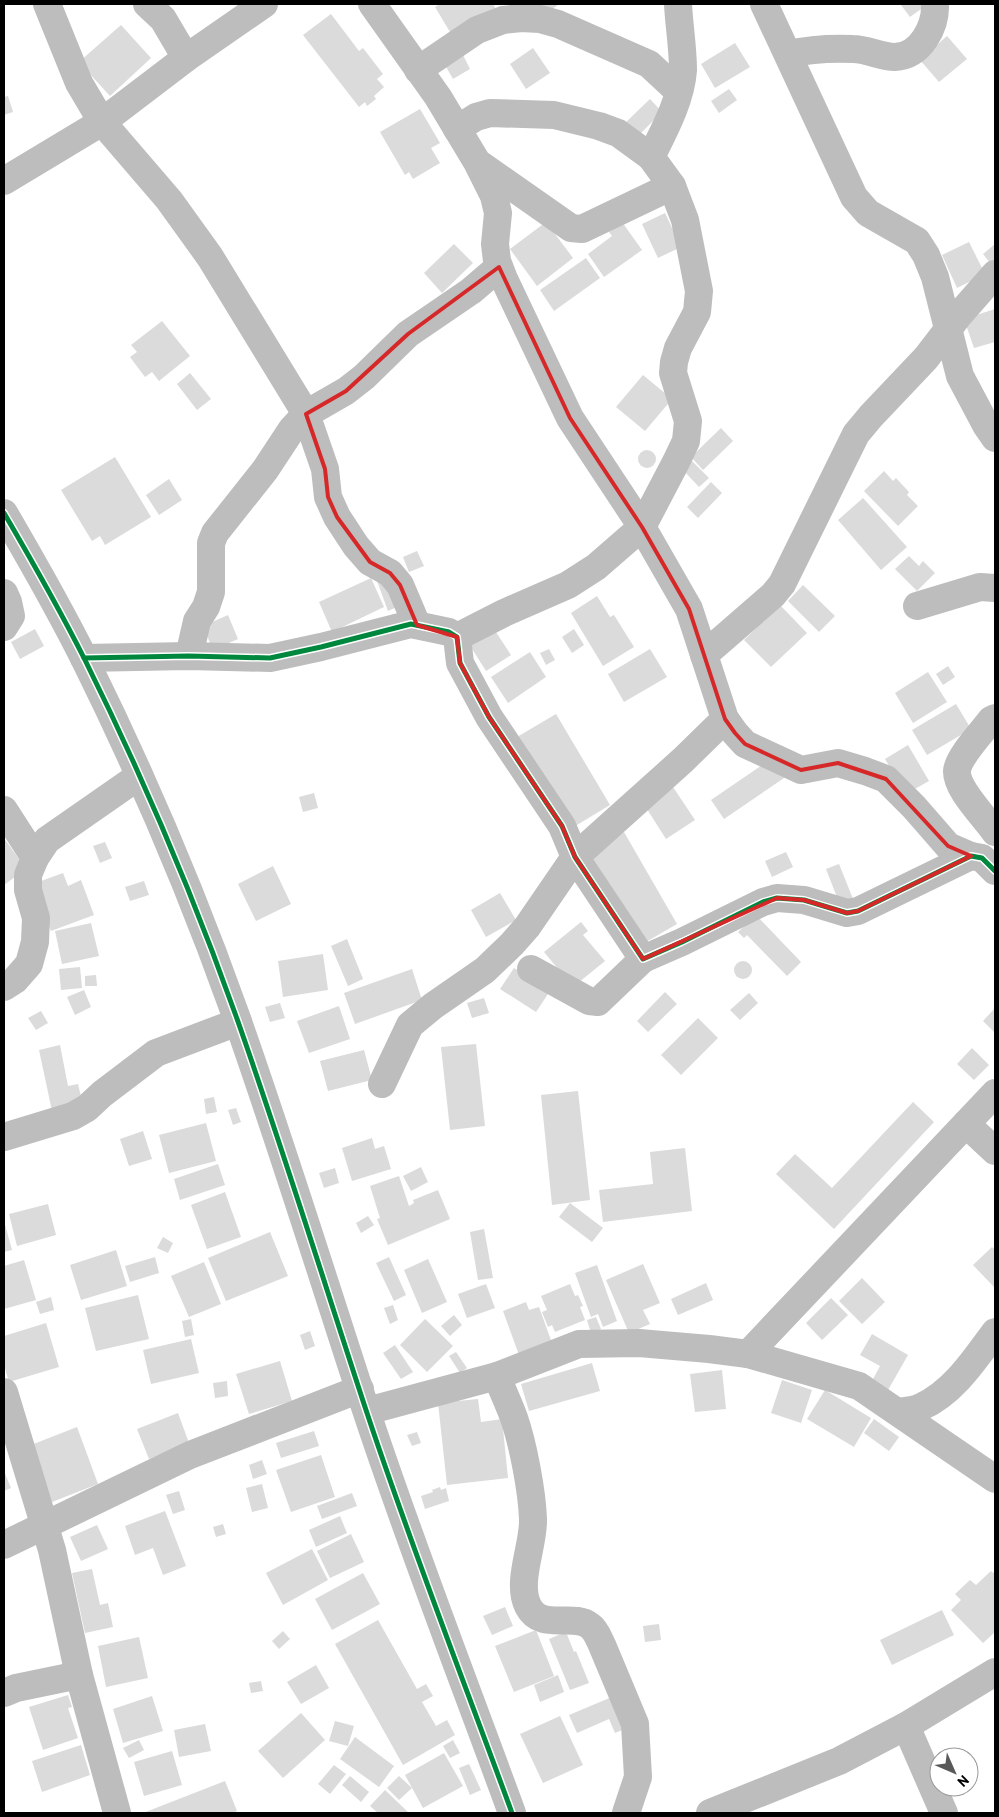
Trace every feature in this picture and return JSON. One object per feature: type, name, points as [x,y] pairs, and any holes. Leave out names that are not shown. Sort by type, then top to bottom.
[{"type":"street","points":[[47,4],[79,83],[102,122],[169,200],[210,257],[306,414],[325,469],[328,497],[337,517],[356,546],[370,562],[390,573],[400,585],[417,625]]},
{"type":"street","points":[[147,4],[163,18],[186,58]]},
{"type":"street","points":[[4,181],[102,122],[186,58],[264,4]]},
{"type":"street","points":[[372,4],[478,162],[494,196],[498,213],[495,244],[499,267],[570,418],[642,526],[689,609],[726,719],[735,733],[745,744],[801,770],[838,763],[886,779],[914,807],[948,846],[971,856],[982,858],[995,871]]},
{"type":"street","points":[[651,157],[670,118],[682,70],[678,4]]},
{"type":"street","points":[[764,4],[854,197],[868,213],[917,241],[926,254],[935,277],[960,376],[995,438]]},
{"type":"street","points":[[788,54],[813,49],[834,48],[859,49],[895,57],[906,55],[915,50],[925,40],[936,12],[935,4]]},
{"type":"street","points":[[418,70],[477,30],[504,20],[521,18],[540,19],[558,24],[648,64],[678,91]]},
{"type":"street","points":[[457,129],[476,117],[490,113],[554,115],[618,133],[651,157],[672,186],[685,220],[699,291],[697,312],[678,348],[673,373],[688,421],[686,441],[642,526],[596,567],[568,585],[504,613],[457,637]]},
{"type":"street","points":[[478,162],[571,228],[582,229],[672,186]]},
{"type":"street","points":[[189,656],[197,621],[206,606],[211,592],[211,543],[215,533],[265,470],[292,429],[306,414],[346,391],[364,377],[408,334],[471,291],[499,267]]},
{"type":"street","points":[[704,655],[782,584],[856,434],[926,358],[958,315],[995,274]]},
{"type":"street","points":[[5,516],[46,586],[84,658],[139,776],[191,899],[238,1022],[363,1400],[422,1570],[512,1813]]},
{"type":"street","points":[[917,606],[980,587],[995,588]]},
{"type":"street","points":[[4,593],[11,616],[4,627]]},
{"type":"street","points":[[84,658],[189,656],[270,658],[411,624],[449,632],[457,637]]},
{"type":"street","points":[[457,637],[460,662],[489,717],[562,826],[575,857],[643,959]]},
{"type":"street","points":[[995,718],[962,758],[957,770],[959,784],[995,832]]},
{"type":"street","points":[[382,1084],[410,1025],[433,1006],[485,970],[512,944],[575,857],[726,719]]},
{"type":"street","points":[[4,987],[15,980],[29,964],[35,942],[36,918],[28,890],[28,875],[34,858],[47,840],[139,776]]},
{"type":"street","points":[[4,810],[34,858]]},
{"type":"street","points":[[531,968],[589,1001],[598,1002],[643,959],[763,902],[778,898],[804,900],[847,913],[858,911],[971,856]]},
{"type":"street","points":[[4,1137],[73,1116],[87,1108],[102,1094],[156,1053],[238,1022]]},
{"type":"street","points":[[748,1354],[995,1093]]},
{"type":"street","points":[[966,1124],[995,1151]]},
{"type":"street","points":[[898,1412],[920,1408],[944,1392],[975,1360],[995,1332]]},
{"type":"street","points":[[4,1545],[190,1454],[363,1400],[497,1376],[579,1344],[639,1343],[748,1354],[859,1386],[995,1479]]},
{"type":"street","points":[[497,1376],[515,1419],[526,1468],[533,1521],[524,1594],[533,1614],[545,1620],[560,1622],[580,1621],[590,1625],[596,1632],[635,1724],[638,1777],[626,1813]]},
{"type":"street","points":[[4,1392],[10,1435],[52,1550],[79,1675],[117,1813]]},
{"type":"street","points":[[710,1813],[838,1761],[906,1726],[995,1672]]},
{"type":"street","points":[[4,1693],[16,1688],[79,1675]]},
{"type":"street","points":[[906,1726],[944,1813]]},
{"type":"highlighted area","points":[[499,267],[570,418],[642,527],[689,609],[725,719],[735,733],[745,744],[801,770],[838,763],[886,779],[948,846],[971,856],[858,911],[847,913],[804,900],[777,898],[643,959],[575,857],[562,826],[489,717],[460,663],[457,637],[417,625],[400,585],[390,573],[370,562],[337,517],[328,497],[325,469],[306,414],[346,391],[408,334]]},
{"type":"building","points":[[440,4],[493,4],[497,11],[453,37],[435,7]]},
{"type":"building","points":[[539,4],[559,4],[547,13]]},
{"type":"building","points":[[928,4],[910,17],[901,5]]},
{"type":"building","points":[[331,14],[359,51],[363,48],[383,74],[377,79],[384,87],[374,96],[376,99],[367,106],[365,102],[359,107],[303,35]]},
{"type":"building","points":[[121,25],[151,58],[110,96],[79,62]]},
{"type":"building","points":[[947,36],[967,59],[939,82],[920,60]]},
{"type":"building","points":[[735,43],[750,67],[715,88],[701,64]]},
{"type":"building","points":[[533,48],[550,73],[526,89],[510,64]]},
{"type":"building","points":[[463,55],[470,69],[453,79],[445,65]]},
{"type":"building","points":[[729,89],[737,100],[719,113],[711,101]]},
{"type":"building","points":[[8,96],[13,112],[4,115],[4,97]]},
{"type":"building","points":[[650,99],[662,112],[635,139],[622,126]]},
{"type":"building","points":[[420,109],[440,143],[431,148],[440,163],[413,179],[409,172],[405,175],[380,132]]},
{"type":"building","points":[[665,213],[681,247],[658,258],[642,224]]},
{"type":"building","points":[[546,222],[573,258],[537,286],[510,249]]},
{"type":"building","points":[[622,222],[642,250],[604,277],[588,254],[612,236],[609,232]]},
{"type":"building","points":[[969,242],[985,274],[957,288],[942,255]]},
{"type":"building","points":[[454,244],[473,263],[442,293],[424,273]]},
{"type":"building","points":[[995,244],[995,267],[994,268],[983,254]]},
{"type":"building","points":[[586,258],[600,278],[554,311],[540,290]]},
{"type":"building","points":[[995,309],[995,342],[974,348],[964,319]]},
{"type":"building","points":[[162,321],[190,356],[159,381],[152,372],[145,377],[130,357],[137,352],[131,345]]},
{"type":"building","points":[[190,373],[211,399],[197,410],[177,384]]},
{"type":"building","points":[[643,375],[672,399],[645,431],[616,407]]},
{"type":"building","points":[[721,428],[733,441],[703,470],[691,457]]},
{"type":"building","points":[[647,450],[653,453],[656,459],[653,465],[647,468],[641,465],[638,459],[641,453]]},
{"type":"building","points":[[115,457],[151,517],[105,545],[100,536],[92,541],[61,490]]},
{"type":"building","points":[[692,461],[709,478],[699,487],[683,470]]},
{"type":"building","points":[[884,471],[893,481],[896,478],[909,492],[907,495],[918,506],[898,526],[864,491]]},
{"type":"building","points":[[169,479],[182,500],[159,515],[146,495]]},
{"type":"building","points":[[711,482],[722,493],[698,518],[687,507]]},
{"type":"building","points":[[863,498],[907,547],[881,570],[838,520]]},
{"type":"building","points":[[417,551],[424,566],[409,572],[403,557]]},
{"type":"building","points":[[909,556],[919,566],[923,561],[935,573],[917,591],[895,569]]},
{"type":"building","points":[[384,574],[397,607],[388,611],[376,578]]},
{"type":"building","points":[[371,578],[384,607],[332,632],[319,602]]},
{"type":"building","points":[[803,585],[835,616],[819,632],[788,601]]},
{"type":"building","points":[[597,596],[610,617],[614,615],[634,647],[603,666],[571,613]]},
{"type":"building","points":[[780,605],[807,633],[771,667],[744,640]]},
{"type":"building","points":[[228,615],[238,639],[213,650],[203,626]]},
{"type":"building","points":[[35,629],[44,646],[20,659],[11,642]]},
{"type":"building","points":[[494,629],[511,655],[486,671],[469,644]]},
{"type":"building","points":[[574,629],[584,645],[572,653],[562,637]]},
{"type":"building","points":[[549,649],[555,660],[546,665],[540,653]]},
{"type":"building","points":[[650,649],[667,677],[624,702],[608,674]]},
{"type":"building","points":[[530,652],[546,677],[508,703],[491,677]]},
{"type":"building","points":[[948,666],[955,677],[943,685],[936,674]]},
{"type":"building","points":[[928,672],[947,702],[913,723],[895,693]]},
{"type":"building","points":[[956,704],[971,729],[927,755],[912,730]]},
{"type":"building","points":[[556,714],[610,805],[572,828],[517,737]]},
{"type":"building","points":[[908,745],[929,781],[906,794],[885,759]]},
{"type":"building","points":[[774,757],[787,776],[724,819],[711,800]]},
{"type":"building","points":[[673,787],[695,820],[666,839],[645,806]]},
{"type":"building","points":[[314,793],[318,808],[303,812],[299,797]]},
{"type":"building","points":[[624,832],[677,924],[639,946],[586,854]]},
{"type":"building","points":[[4,838],[26,869],[4,885]]},
{"type":"building","points":[[105,842],[112,858],[100,863],[93,846]]},
{"type":"building","points":[[786,852],[793,867],[772,877],[765,861]]},
{"type":"building","points":[[839,864],[853,899],[840,905],[826,869]]},
{"type":"building","points":[[273,866],[291,904],[256,921],[238,884]]},
{"type":"building","points":[[63,873],[68,886],[81,880],[94,915],[51,931],[33,884]]},
{"type":"building","points":[[144,881],[149,895],[130,901],[125,887]]},
{"type":"building","points":[[500,893],[516,920],[486,937],[471,910]]},
{"type":"building","points":[[756,915],[801,962],[787,976],[747,935],[744,938],[738,932]]},
{"type":"building","points":[[581,922],[588,931],[583,935],[605,961],[573,987],[544,952]]},
{"type":"building","points":[[91,923],[99,956],[62,964],[55,931]]},
{"type":"building","points":[[347,939],[363,979],[348,986],[331,946]]},
{"type":"building","points":[[323,954],[328,990],[283,997],[278,961]]},
{"type":"building","points":[[739,961],[747,961],[752,966],[750,977],[739,979],[734,974],[734,966]]},
{"type":"building","points":[[80,967],[82,988],[61,990],[59,969]]},
{"type":"building","points":[[514,968],[550,991],[536,1012],[500,989]]},
{"type":"building","points":[[412,969],[422,1000],[355,1024],[344,993]]},
{"type":"building","points":[[96,975],[97,986],[85,986],[85,976]]},
{"type":"building","points":[[84,990],[91,1007],[75,1015],[67,997]]},
{"type":"building","points":[[665,992],[677,1004],[648,1032],[637,1021]]},
{"type":"building","points":[[749,993],[758,1003],[740,1020],[730,1010]]},
{"type":"building","points":[[484,998],[489,1013],[472,1018],[467,1003]]},
{"type":"building","points":[[280,1003],[285,1018],[270,1022],[265,1007]]},
{"type":"building","points":[[339,1006],[350,1039],[309,1053],[297,1021]]},
{"type":"building","points":[[995,1008],[995,1033],[983,1021]]},
{"type":"building","points":[[41,1011],[48,1023],[36,1030],[28,1018]]},
{"type":"building","points":[[698,1018],[718,1038],[681,1075],[661,1055]]},
{"type":"building","points":[[476,1044],[485,1126],[450,1130],[441,1047]]},
{"type":"building","points":[[60,1045],[68,1086],[78,1084],[83,1105],[52,1111],[39,1050]]},
{"type":"building","points":[[972,1048],[989,1065],[974,1080],[957,1064]]},
{"type":"building","points":[[364,1050],[372,1080],[328,1091],[320,1061]]},
{"type":"building","points":[[578,1091],[590,1200],[552,1205],[541,1095]]},
{"type":"building","points":[[214,1097],[217,1112],[206,1114],[204,1099]]},
{"type":"building","points":[[913,1102],[934,1122],[834,1229],[776,1174],[795,1154],[832,1188]]},
{"type":"building","points":[[236,1108],[241,1122],[233,1125],[228,1110]]},
{"type":"building","points":[[206,1123],[216,1161],[169,1173],[159,1135]]},
{"type":"building","points":[[143,1131],[152,1159],[129,1166],[120,1139]]},
{"type":"building","points":[[372,1138],[375,1149],[384,1146],[391,1169],[352,1181],[342,1148]]},
{"type":"building","points":[[685,1148],[692,1211],[603,1222],[599,1190],[653,1184],[650,1152]]},
{"type":"building","points":[[218,1164],[225,1185],[180,1200],[174,1179]]},
{"type":"building","points":[[421,1167],[428,1182],[411,1191],[403,1176]]},
{"type":"building","points":[[335,1168],[339,1183],[324,1188],[319,1173]]},
{"type":"building","points":[[399,1176],[409,1206],[414,1203],[413,1200],[438,1190],[450,1219],[388,1245],[377,1219],[380,1218],[370,1186]]},
{"type":"building","points":[[225,1192],[241,1237],[207,1249],[191,1205]]},
{"type":"building","points":[[570,1203],[603,1228],[592,1242],[559,1217]]},
{"type":"building","points":[[48,1204],[56,1235],[17,1246],[9,1214]]},
{"type":"building","points":[[368,1216],[374,1225],[361,1233],[356,1223]]},
{"type":"building","points":[[4,1221],[12,1250],[4,1252]]},
{"type":"building","points":[[484,1229],[493,1278],[478,1280],[470,1232]]},
{"type":"building","points":[[270,1232],[288,1276],[226,1301],[208,1258]]},
{"type":"building","points":[[163,1237],[173,1243],[168,1253],[157,1248]]},
{"type":"building","points":[[992,1247],[995,1250],[994,1287],[973,1265]]},
{"type":"building","points":[[116,1250],[127,1286],[81,1300],[70,1265]]},
{"type":"building","points":[[155,1257],[159,1273],[130,1282],[125,1266]]},
{"type":"building","points":[[389,1257],[406,1295],[394,1301],[376,1263]]},
{"type":"building","points":[[428,1259],[447,1302],[422,1313],[404,1270]]},
{"type":"building","points":[[24,1260],[36,1300],[4,1309],[4,1266]]},
{"type":"building","points":[[204,1262],[221,1304],[189,1317],[171,1276]]},
{"type":"building","points":[[643,1264],[660,1303],[643,1310],[650,1324],[629,1333],[606,1280]]},
{"type":"building","points":[[597,1265],[617,1321],[603,1327],[598,1314],[591,1317],[575,1273]]},
{"type":"building","points":[[862,1278],[885,1302],[862,1324],[839,1301]]},
{"type":"building","points":[[706,1283],[713,1300],[678,1315],[671,1299]]},
{"type":"building","points":[[486,1284],[495,1308],[467,1318],[458,1294]]},
{"type":"building","points":[[570,1284],[575,1296],[578,1295],[583,1306],[580,1307],[585,1320],[555,1332],[552,1325],[548,1327],[542,1312],[547,1310],[541,1296]]},
{"type":"building","points":[[138,1295],[149,1339],[96,1351],[85,1308]]},
{"type":"building","points":[[51,1297],[54,1310],[40,1314],[36,1302]]},
{"type":"building","points":[[831,1298],[848,1315],[822,1340],[806,1323]]},
{"type":"building","points":[[526,1302],[529,1310],[539,1307],[552,1343],[519,1355],[503,1311]]},
{"type":"building","points":[[393,1305],[398,1320],[390,1324],[384,1308]]},
{"type":"building","points":[[454,1315],[462,1325],[450,1336],[441,1326]]},
{"type":"building","points":[[596,1317],[601,1329],[591,1333],[587,1320]]},
{"type":"building","points":[[191,1319],[194,1335],[185,1337],[182,1321]]},
{"type":"building","points":[[425,1319],[453,1346],[427,1372],[400,1345]]},
{"type":"building","points":[[46,1323],[59,1367],[9,1382],[4,1365],[4,1336]]},
{"type":"building","points":[[310,1331],[315,1346],[305,1350],[300,1335]]},
{"type":"building","points":[[872,1334],[908,1355],[888,1390],[872,1381],[880,1366],[860,1355]]},
{"type":"building","points":[[191,1339],[199,1373],[151,1384],[143,1350]]},
{"type":"building","points":[[395,1345],[413,1372],[401,1379],[383,1353]]},
{"type":"building","points":[[456,1352],[467,1368],[460,1373],[449,1356]]},
{"type":"building","points":[[280,1361],[292,1401],[249,1414],[236,1374]]},
{"type":"building","points":[[592,1363],[600,1391],[529,1411],[521,1384]]},
{"type":"building","points":[[722,1370],[726,1409],[695,1412],[690,1374]]},
{"type":"building","points":[[782,1380],[812,1390],[801,1423],[771,1413]]},
{"type":"building","points":[[227,1381],[228,1396],[215,1398],[213,1383]]},
{"type":"building","points":[[825,1390],[871,1418],[854,1447],[807,1419]]},
{"type":"building","points":[[478,1399],[481,1422],[502,1419],[508,1478],[447,1485],[438,1403]]},
{"type":"building","points":[[178,1413],[189,1443],[149,1459],[137,1429]]},
{"type":"building","points":[[874,1419],[899,1437],[889,1451],[864,1433]]},
{"type":"building","points":[[77,1427],[98,1484],[52,1502],[31,1445]]},
{"type":"building","points":[[314,1431],[319,1446],[281,1458],[276,1443]]},
{"type":"building","points":[[417,1432],[421,1443],[412,1446],[407,1435]]},
{"type":"building","points":[[321,1455],[335,1497],[291,1512],[276,1470]]},
{"type":"building","points":[[262,1460],[267,1474],[253,1479],[249,1465]]},
{"type":"building","points":[[4,1471],[11,1488],[4,1491]]},
{"type":"building","points":[[262,1484],[268,1508],[252,1512],[246,1488]]},
{"type":"building","points":[[440,1487],[441,1490],[446,1488],[449,1501],[425,1509],[421,1496],[433,1492],[432,1490]]},
{"type":"building","points":[[179,1491],[185,1510],[173,1514],[166,1495]]},
{"type":"building","points":[[352,1493],[357,1506],[322,1519],[317,1506]]},
{"type":"building","points":[[165,1511],[186,1566],[163,1575],[153,1548],[135,1555],[125,1526]]},
{"type":"building","points":[[340,1516],[347,1533],[316,1547],[309,1530]]},
{"type":"building","points":[[223,1524],[226,1534],[216,1537],[213,1527]]},
{"type":"building","points":[[97,1525],[108,1549],[81,1561],[70,1537]]},
{"type":"building","points":[[351,1534],[364,1562],[330,1578],[317,1551]]},
{"type":"building","points":[[312,1549],[328,1580],[283,1605],[266,1573]]},
{"type":"building","points":[[92,1569],[100,1605],[108,1603],[113,1627],[85,1633],[72,1573]]},
{"type":"building","points":[[991,1571],[993,1573],[995,1571],[995,1634],[983,1643],[951,1610],[961,1600],[955,1594],[970,1580],[976,1585]]},
{"type":"building","points":[[363,1573],[380,1604],[332,1630],[315,1599]]},
{"type":"building","points":[[505,1607],[513,1626],[492,1635],[483,1616]]},
{"type":"building","points":[[942,1610],[954,1635],[892,1665],[880,1640]]},
{"type":"building","points":[[378,1620],[417,1689],[426,1684],[433,1696],[422,1702],[436,1726],[447,1720],[455,1735],[403,1765],[335,1644]]},
{"type":"building","points":[[659,1624],[661,1640],[645,1642],[643,1626]]},
{"type":"building","points":[[536,1630],[554,1676],[514,1692],[495,1646]]},
{"type":"building","points":[[283,1631],[290,1639],[279,1649],[272,1641]]},
{"type":"building","points":[[566,1632],[589,1683],[570,1690],[549,1639]]},
{"type":"building","points":[[139,1637],[148,1678],[106,1687],[98,1646]]},
{"type":"building","points":[[316,1665],[329,1688],[301,1704],[287,1682]]},
{"type":"building","points":[[558,1675],[564,1692],[540,1702],[534,1685]]},
{"type":"building","points":[[261,1681],[263,1691],[251,1693],[249,1683]]},
{"type":"building","points":[[619,1694],[632,1726],[615,1733],[609,1719],[577,1733],[569,1715]]},
{"type":"building","points":[[68,1695],[72,1707],[68,1708],[78,1738],[43,1750],[29,1707]]},
{"type":"building","points":[[152,1696],[163,1731],[123,1743],[113,1709]]},
{"type":"building","points":[[301,1713],[325,1740],[283,1778],[258,1751]]},
{"type":"building","points":[[560,1716],[583,1765],[543,1783],[520,1734]]},
{"type":"building","points":[[335,1721],[354,1726],[348,1746],[329,1741]]},
{"type":"building","points":[[205,1724],[211,1751],[179,1757],[174,1730]]},
{"type":"building","points":[[355,1737],[394,1766],[379,1787],[340,1759]]},
{"type":"building","points":[[139,1740],[144,1750],[129,1758],[123,1748]]},
{"type":"building","points":[[453,1740],[460,1753],[450,1758],[443,1746]]},
{"type":"building","points":[[81,1745],[90,1775],[42,1792],[32,1761]]},
{"type":"building","points":[[172,1751],[182,1785],[144,1796],[134,1762]]},
{"type":"building","points":[[444,1753],[463,1786],[423,1808],[405,1775]]},
{"type":"building","points":[[469,1764],[481,1790],[470,1795],[459,1768]]},
{"type":"building","points":[[334,1765],[346,1774],[330,1794],[318,1784]]},
{"type":"building","points":[[350,1776],[369,1792],[361,1802],[342,1785]]},
{"type":"building","points":[[399,1776],[412,1788],[399,1800],[387,1788]]},
{"type":"building","points":[[225,1781],[237,1811],[232,1813],[143,1813]]},
{"type":"building","points":[[385,1790],[409,1813],[378,1813],[370,1806]]},
{"type":"cycle path","points":[[4,513],[66,623],[106,703],[166,836],[202,926],[270,1114],[383,1461],[512,1813]]},
{"type":"cycle path","points":[[84,658],[189,656],[270,658],[411,624],[449,632],[457,637],[460,663],[489,717],[562,826],[575,857],[643,959],[763,902],[777,898],[804,900],[847,913],[858,911],[971,856],[982,858],[995,871]]}]
